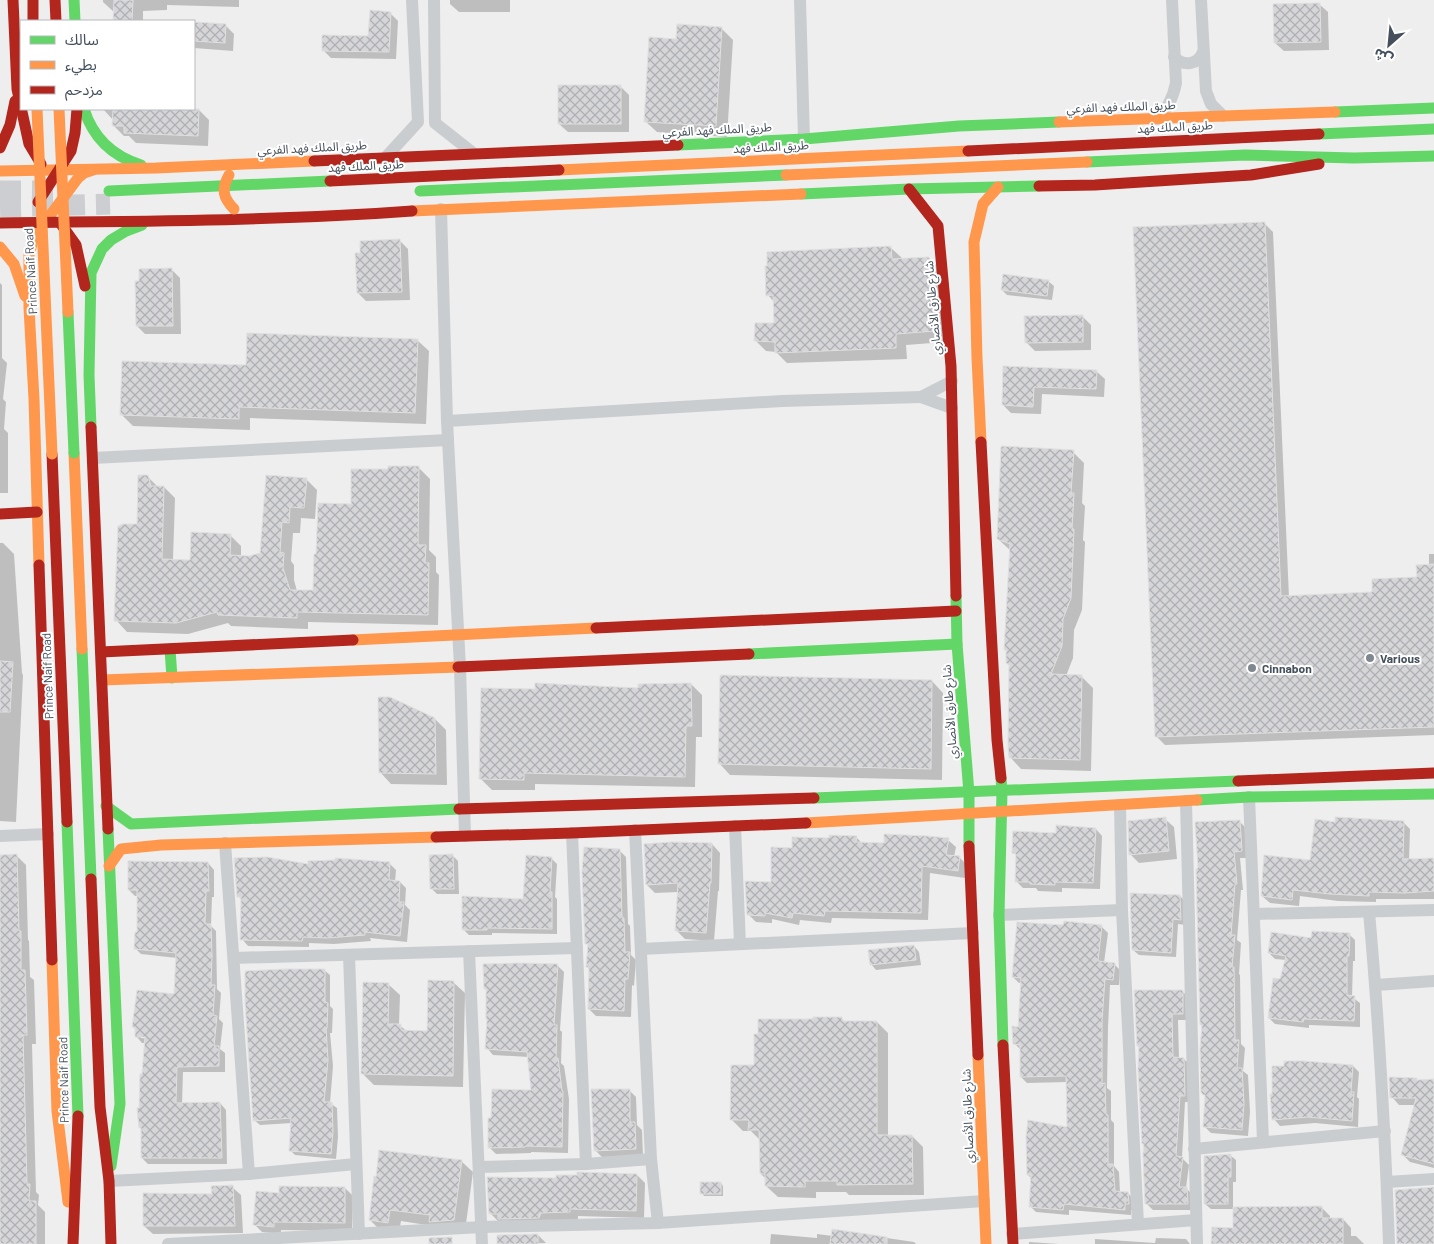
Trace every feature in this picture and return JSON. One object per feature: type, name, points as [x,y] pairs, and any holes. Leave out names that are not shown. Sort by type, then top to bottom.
[{"type":"main road","points":[[13,0],[15,62],[20,103]]},
{"type":"main road","points":[[33,0],[33,20]]},
{"type":"main road","points":[[55,0],[56,20]]},
{"type":"main road","points":[[74,0],[75,20]]},
{"type":"main road","points":[[15,62],[20,71]]},
{"type":"main road","points":[[0,148],[12,120],[17,89]]},
{"type":"main road","name":"طريق الملك فهد الفرعي","points":[[5,171],[52,173],[95,169],[156,168],[804,139],[959,126],[1434,108]]},
{"type":"main road","points":[[22,110],[29,144],[52,173],[74,209],[86,217],[103,222]]},
{"type":"main road","name":"Prince Naif Road","points":[[37,110],[78,1105],[73,1243]]},
{"type":"main road","points":[[59,110],[100,1106],[109,1181],[111,1244]]},
{"type":"main road","points":[[4,223],[23,217],[32,210],[41,198],[52,173],[70,152],[74,143],[77,110]]},
{"type":"main road","points":[[84,110],[86,121],[93,134],[102,144],[125,159],[156,168]]},
{"type":"main road","name":"طريق الملك فهد","points":[[109,191],[1434,129]]},
{"type":"main road","points":[[409,191],[1245,155],[1354,158],[1434,156]]},
{"type":"main road","points":[[4,223],[358,215],[441,209],[909,189],[1095,184],[1251,175],[1354,158]]},
{"type":"main road","points":[[246,164],[229,176],[222,188],[223,196],[237,204],[249,218]]},
{"type":"main road","points":[[29,308],[30,255],[34,237],[78,178],[84,173],[95,169]]},
{"type":"main road","points":[[5,171],[28,181],[76,245],[90,315]]},
{"type":"main road","points":[[998,187],[983,204],[974,242],[977,358],[997,740],[1003,811],[999,915],[1002,1028],[1012,1239]]},
{"type":"main road","name":"شارع طارق الأنصاري","points":[[909,189],[938,226],[952,381],[957,644],[968,794],[986,1244]]},
{"type":"main road","points":[[210,200],[237,204]]},
{"type":"main road","points":[[109,1181],[120,1104],[90,395],[91,273],[102,249],[111,240],[126,231],[151,221]]},
{"type":"main road","points":[[0,247],[14,264],[29,308]]},
{"type":"main road","name":"Prince Naif Road","points":[[29,308],[38,512],[57,1110],[73,1243]]},
{"type":"main road","points":[[34,400],[39,387],[45,381],[54,377],[66,376],[75,380],[90,395]]},
{"type":"main road","points":[[0,514],[38,512]]},
{"type":"main road","points":[[101,652],[956,611]]},
{"type":"main road","points":[[102,680],[460,668],[957,644]]},
{"type":"main road","points":[[170,649],[172,678]]},
{"type":"main road","points":[[106,806],[130,824],[464,809],[968,794],[1002,791],[1434,774]]},
{"type":"main road","points":[[109,866],[121,849],[161,845],[572,833],[866,820],[1249,797],[1434,794]]},
{"type":"street","points":[[386,157],[418,122],[412,0]]},
{"type":"street","points":[[434,0],[435,123],[473,154]]},
{"type":"street","points":[[800,0],[804,139]]},
{"type":"street","points":[[1157,119],[1168,106],[1174,91],[1172,0]]},
{"type":"street","points":[[1201,0],[1205,84],[1208,98],[1216,111],[1223,116]]},
{"type":"street","points":[[1174,57],[1188,64],[1198,60],[1203,52]]},
{"type":"street","points":[[441,209],[447,421],[460,668],[465,836]]},
{"type":"street","points":[[921,397],[952,381]]},
{"type":"street","points":[[447,421],[782,401],[921,397],[952,408]]},
{"type":"street","points":[[93,458],[448,440]]},
{"type":"street","points":[[1249,797],[1263,1141]]},
{"type":"street","points":[[1186,801],[1197,1244]]},
{"type":"street","points":[[1120,805],[1122,910],[1138,1224]]},
{"type":"street","points":[[735,826],[740,944]]},
{"type":"street","points":[[635,830],[651,1159],[658,1223]]},
{"type":"street","points":[[572,833],[586,1164]]},
{"type":"street","points":[[0,836],[48,834]]},
{"type":"street","points":[[225,843],[249,1174]]},
{"type":"street","points":[[999,915],[1122,910]]},
{"type":"street","points":[[1254,914],[1434,910]]},
{"type":"street","points":[[1369,912],[1376,985],[1385,1131],[1389,1244]]},
{"type":"street","points":[[641,949],[973,932]]},
{"type":"street","points":[[234,958],[577,948]]},
{"type":"street","points":[[469,951],[482,1244]]},
{"type":"street","points":[[348,955],[359,1234]]},
{"type":"street","points":[[1376,985],[1434,981]]},
{"type":"street","points":[[1194,1148],[1385,1131]]},
{"type":"street","points":[[479,1167],[586,1164],[651,1159]]},
{"type":"street","points":[[109,1181],[249,1174],[356,1164]]},
{"type":"street","points":[[1387,1182],[1434,1179]]},
{"type":"street","points":[[168,1244],[482,1227],[658,1223],[984,1201]]},
{"type":"street","points":[[1012,1239],[1138,1224],[1196,1220]]},
{"type":"building","points":[[114,0],[133,0],[132,20],[113,20]]},
{"type":"building","points":[[1320,3],[1321,42],[1274,43],[1273,4]]},
{"type":"building","points":[[370,10],[391,12],[389,52],[322,51],[322,35],[368,36]]},
{"type":"building","points":[[195,22],[226,24],[225,43],[195,41]]},
{"type":"building","points":[[677,24],[722,27],[716,126],[644,122],[649,37],[676,39]]},
{"type":"building","points":[[558,85],[621,85],[621,124],[558,124]]},
{"type":"building","points":[[199,109],[198,136],[124,133],[124,126],[112,126],[113,110]]},
{"type":"building","points":[[1265,222],[1281,596],[1372,592],[1372,579],[1417,577],[1416,565],[1434,564],[1434,727],[1155,737],[1133,227]]},
{"type":"building","points":[[400,239],[402,292],[357,293],[355,253],[360,253],[360,241]]},
{"type":"building","points":[[891,246],[892,259],[929,257],[935,331],[896,334],[896,348],[775,353],[775,342],[754,341],[755,323],[774,323],[773,295],[766,296],[765,266],[767,266],[767,252]]},
{"type":"building","points":[[172,268],[173,326],[136,326],[135,281],[139,281],[139,269]]},
{"type":"building","points":[[1003,274],[1049,280],[1047,296],[1001,290]]},
{"type":"building","points":[[1083,315],[1083,342],[1025,343],[1024,316]]},
{"type":"building","points":[[247,333],[418,339],[415,413],[239,407],[239,419],[120,415],[122,361],[246,365]]},
{"type":"building","points":[[1003,366],[1097,370],[1096,389],[1034,387],[1033,407],[1002,405]]},
{"type":"building","points":[[1001,446],[1074,450],[1071,493],[1074,493],[1072,529],[1074,529],[1071,598],[1063,619],[1062,646],[1051,674],[1082,675],[1080,760],[1009,758],[1009,665],[1006,663],[1006,650],[1004,650],[1010,544],[997,539]]},
{"type":"building","points":[[388,466],[419,466],[418,545],[426,545],[425,563],[429,563],[428,615],[297,612],[297,618],[218,615],[217,612],[176,623],[114,621],[118,526],[137,524],[138,475],[148,475],[151,486],[164,486],[162,559],[190,560],[191,532],[231,534],[230,555],[249,556],[260,553],[266,475],[307,478],[304,508],[290,507],[289,523],[282,522],[280,552],[284,553],[283,568],[290,590],[313,590],[318,503],[351,504],[351,469],[388,469]]},
{"type":"building","points":[[0,661],[13,662],[10,712],[0,712]]},
{"type":"building","points":[[720,675],[932,680],[931,769],[718,764]]},
{"type":"building","points":[[535,683],[638,688],[638,684],[691,683],[692,726],[686,726],[685,777],[524,773],[524,780],[479,779],[481,688],[535,689]]},
{"type":"building","points":[[378,697],[390,697],[435,718],[436,774],[379,773]]},
{"type":"building","points":[[1166,817],[1169,851],[1129,855],[1128,821]]},
{"type":"building","points":[[1335,817],[1404,821],[1403,859],[1434,858],[1434,891],[1404,893],[1369,892],[1369,896],[1293,890],[1292,900],[1261,896],[1264,855],[1310,860],[1315,819],[1335,822]]},
{"type":"building","points":[[1240,820],[1242,851],[1234,852],[1237,884],[1235,884],[1231,935],[1235,935],[1232,967],[1234,967],[1235,1040],[1239,1040],[1237,1068],[1242,1068],[1244,1104],[1242,1130],[1203,1127],[1205,1095],[1201,1092],[1200,1049],[1202,1025],[1200,1025],[1196,869],[1198,868],[1195,822]]},
{"type":"building","points":[[1056,825],[1096,828],[1093,883],[1055,882],[1055,885],[1015,882],[1016,854],[1012,853],[1013,831],[1056,833]]},
{"type":"building","points":[[884,834],[949,838],[946,855],[960,856],[958,871],[922,866],[921,913],[825,911],[824,916],[793,913],[792,918],[765,913],[765,916],[747,915],[745,881],[771,882],[771,847],[792,848],[792,837],[829,838],[829,835],[857,836],[856,842],[884,843]]},
{"type":"building","points":[[671,842],[712,843],[711,883],[706,933],[675,931],[678,883],[646,885],[644,844]]},
{"type":"building","points":[[584,847],[620,849],[625,952],[630,952],[628,979],[625,979],[624,1011],[588,1009],[589,968],[586,967],[588,944],[585,944],[582,872]]},
{"type":"building","points":[[17,854],[21,970],[25,970],[27,1035],[23,1035],[27,1184],[30,1184],[29,1201],[36,1201],[36,1244],[0,1244],[0,855]]},
{"type":"building","points":[[453,854],[454,889],[430,889],[429,855]]},
{"type":"building","points":[[526,855],[552,857],[550,892],[552,892],[552,929],[487,928],[487,930],[462,930],[462,896],[523,899]]},
{"type":"building","points":[[267,857],[308,864],[308,861],[335,860],[335,858],[390,862],[389,880],[400,881],[399,902],[404,902],[400,936],[365,932],[365,935],[327,938],[303,937],[302,941],[240,940],[241,897],[237,897],[234,858]]},
{"type":"building","points":[[128,861],[208,862],[209,891],[206,891],[205,924],[211,924],[211,985],[215,985],[213,1015],[217,1016],[214,1046],[219,1046],[219,1066],[177,1067],[176,1103],[220,1102],[222,1158],[141,1158],[141,1128],[139,1128],[137,1108],[139,1108],[140,1074],[142,1074],[145,1037],[135,1037],[135,1027],[132,1027],[137,990],[174,994],[176,953],[134,949],[135,932],[137,932],[137,890],[128,890]]},
{"type":"building","points":[[1130,893],[1180,895],[1181,920],[1173,919],[1171,953],[1132,950]]},
{"type":"building","points":[[1064,921],[1102,925],[1098,961],[1115,963],[1113,980],[1105,979],[1102,1020],[1102,1084],[1105,1083],[1106,1115],[1108,1115],[1108,1164],[1113,1164],[1115,1191],[1128,1192],[1129,1204],[1125,1204],[1125,1210],[1064,1204],[1063,1210],[1029,1207],[1031,1175],[1027,1175],[1026,1137],[1028,1120],[1067,1127],[1066,1076],[1020,1077],[1020,1045],[1013,1044],[1012,1026],[1018,1027],[1021,978],[1012,977],[1017,922],[1063,925]]},
{"type":"building","points":[[1312,931],[1350,933],[1349,956],[1347,956],[1347,995],[1355,996],[1354,1021],[1304,1019],[1303,1022],[1268,1018],[1273,978],[1280,979],[1286,956],[1268,953],[1271,932],[1311,938]]},
{"type":"building","points":[[914,945],[916,960],[870,965],[868,950]]},
{"type":"building","points":[[483,964],[558,964],[554,1025],[557,1025],[556,1058],[558,1058],[563,1091],[562,1147],[488,1148],[488,1118],[491,1118],[492,1089],[531,1090],[527,1052],[485,1049],[487,1019]]},
{"type":"building","points":[[325,969],[325,1002],[328,1003],[326,1028],[328,1060],[324,1102],[332,1102],[333,1131],[331,1154],[289,1151],[291,1118],[253,1121],[245,1002],[245,971]]},
{"type":"building","points":[[428,980],[454,981],[453,1076],[361,1074],[363,982],[389,983],[388,1024],[401,1024],[401,1030],[427,1031]]},
{"type":"building","points":[[1134,990],[1183,990],[1183,1014],[1172,1014],[1173,1057],[1184,1058],[1185,1096],[1180,1096],[1176,1156],[1183,1157],[1179,1187],[1187,1187],[1188,1204],[1145,1204],[1144,1144],[1142,1144],[1138,1069],[1139,1046],[1137,1046]]},
{"type":"building","points":[[813,1017],[842,1017],[842,1021],[877,1021],[877,1135],[912,1135],[913,1184],[837,1185],[837,1181],[805,1181],[805,1187],[765,1186],[765,1174],[760,1174],[759,1130],[748,1130],[749,1120],[730,1120],[731,1065],[754,1065],[754,1034],[758,1034],[758,1019],[813,1019]]},
{"type":"building","points":[[1284,1061],[1353,1065],[1351,1092],[1354,1092],[1352,1121],[1308,1117],[1272,1120],[1270,1094],[1272,1094],[1272,1066],[1284,1066]]},
{"type":"building","points":[[1389,1077],[1417,1078],[1417,1080],[1434,1079],[1434,1164],[1401,1155],[1416,1098],[1390,1098]]},
{"type":"building","points":[[591,1089],[630,1089],[630,1122],[635,1122],[636,1149],[594,1151]]},
{"type":"building","points":[[379,1150],[462,1160],[454,1220],[429,1222],[430,1215],[390,1210],[388,1223],[369,1220]]},
{"type":"building","points":[[1231,1154],[1231,1177],[1228,1177],[1228,1204],[1204,1204],[1204,1156]]},
{"type":"building","points":[[577,1172],[637,1174],[636,1211],[570,1209],[570,1212],[541,1213],[539,1218],[498,1219],[498,1214],[489,1214],[487,1177],[556,1178],[556,1175],[577,1175]]},
{"type":"building","points":[[700,1182],[721,1182],[721,1194],[700,1194]]},
{"type":"building","points":[[233,1185],[235,1226],[143,1226],[143,1193],[212,1194],[211,1186]]},
{"type":"building","points":[[279,1186],[345,1187],[345,1223],[274,1222],[274,1227],[253,1225],[256,1191],[279,1193]]},
{"type":"building","points":[[1434,1187],[1434,1244],[1397,1244],[1395,1190]]},
{"type":"building","points":[[1322,1206],[1322,1218],[1343,1218],[1343,1244],[1211,1244],[1212,1227],[1233,1228],[1233,1207]]},
{"type":"building","points":[[832,1229],[887,1237],[887,1244],[830,1244]]},
{"type":"building","points":[[538,1234],[538,1244],[497,1244],[497,1235]]},
{"type":"building","points":[[452,1237],[452,1244],[429,1244],[429,1238]]},
{"type":"tunnel","points":[[0,191],[59,191]]},
{"type":"tunnel","points":[[0,207],[110,204]]},
{"type":"traffic: fast","points":[[74,0],[75,20]]},
{"type":"traffic: fast","points":[[1335,112],[1434,108]]},
{"type":"traffic: fast","points":[[84,110],[93,129],[105,144],[121,157],[141,165]]},
{"type":"traffic: fast","points":[[678,145],[804,139],[959,126],[1059,122]]},
{"type":"traffic: fast","points":[[1319,134],[1434,129]]},
{"type":"traffic: fast","points":[[1087,162],[1245,155],[1354,158],[1434,156]]},
{"type":"traffic: fast","points":[[420,191],[786,175]]},
{"type":"traffic: fast","points":[[109,191],[330,181]]},
{"type":"traffic: fast","points":[[801,194],[1039,186]]},
{"type":"traffic: fast","points":[[91,427],[89,375],[91,273],[102,249],[111,240],[126,231],[142,225]]},
{"type":"traffic: fast","points":[[68,312],[74,453]]},
{"type":"traffic: fast","points":[[956,596],[957,644],[969,793],[969,846]]},
{"type":"traffic: fast","points":[[749,654],[957,644]]},
{"type":"traffic: fast","points":[[82,649],[91,879]]},
{"type":"traffic: fast","points":[[170,649],[172,678]]},
{"type":"traffic: fast","points":[[1001,778],[999,915],[1003,1045]]},
{"type":"traffic: fast","points":[[814,798],[1238,781]]},
{"type":"traffic: fast","points":[[1197,800],[1249,797],[1434,794]]},
{"type":"traffic: fast","points":[[106,806],[131,824],[459,809]]},
{"type":"traffic: fast","points":[[67,822],[78,1116]]},
{"type":"traffic: fast","points":[[108,829],[120,1104],[111,1166]]},
{"type":"traffic: slow","points":[[37,110],[52,454]]},
{"type":"traffic: slow","points":[[59,110],[68,312]]},
{"type":"traffic: slow","points":[[1059,122],[1335,112]]},
{"type":"traffic: slow","points":[[559,170],[968,151]]},
{"type":"traffic: slow","points":[[0,171],[156,168],[314,161]]},
{"type":"traffic: slow","points":[[786,175],[1087,162]]},
{"type":"traffic: slow","points":[[39,565],[29,308],[29,255],[34,237],[78,178],[84,173],[93,170]]},
{"type":"traffic: slow","points":[[229,175],[224,193],[227,201],[234,209]]},
{"type":"traffic: slow","points":[[981,442],[974,242],[983,204],[998,187]]},
{"type":"traffic: slow","points":[[412,211],[801,194]]},
{"type":"traffic: slow","points":[[0,247],[14,264],[25,296]]},
{"type":"traffic: slow","points":[[74,453],[82,649]]},
{"type":"traffic: slow","points":[[353,640],[596,628]]},
{"type":"traffic: slow","points":[[102,680],[458,667]]},
{"type":"traffic: slow","points":[[806,823],[1197,800]]},
{"type":"traffic: slow","points":[[109,866],[121,849],[161,845],[436,837]]},
{"type":"traffic: slow","points":[[52,960],[57,1111],[68,1202]]},
{"type":"traffic: slow","points":[[978,1055],[986,1244]]},
{"type":"traffic: jam","points":[[13,0],[17,89],[20,103]]},
{"type":"traffic: jam","points":[[33,0],[33,20]]},
{"type":"traffic: jam","points":[[55,0],[56,20]]},
{"type":"traffic: jam","points":[[0,148],[10,125],[15,101]]},
{"type":"traffic: jam","points":[[22,110],[29,144],[41,164]]},
{"type":"traffic: jam","points":[[38,202],[71,151],[77,110]]},
{"type":"traffic: jam","points":[[968,151],[1319,134]]},
{"type":"traffic: jam","points":[[314,161],[678,145]]},
{"type":"traffic: jam","points":[[1039,186],[1095,185],[1251,175],[1319,164]]},
{"type":"traffic: jam","points":[[330,181],[559,170]]},
{"type":"traffic: jam","points":[[909,189],[938,226],[951,366],[956,596]]},
{"type":"traffic: jam","points":[[0,223],[258,219],[412,211]]},
{"type":"traffic: jam","points":[[61,224],[76,245],[85,286]]},
{"type":"traffic: jam","points":[[91,427],[108,829]]},
{"type":"traffic: jam","points":[[981,442],[997,740],[1001,778]]},
{"type":"traffic: jam","points":[[52,454],[67,822]]},
{"type":"traffic: jam","points":[[0,514],[37,512]]},
{"type":"traffic: jam","points":[[39,565],[52,960]]},
{"type":"traffic: jam","points":[[596,628],[956,611]]},
{"type":"traffic: jam","points":[[101,652],[353,640]]},
{"type":"traffic: jam","points":[[458,667],[749,654]]},
{"type":"traffic: jam","points":[[1238,781],[1434,773]]},
{"type":"traffic: jam","points":[[459,809],[814,798]]},
{"type":"traffic: jam","points":[[436,837],[806,823]]},
{"type":"traffic: jam","points":[[969,846],[978,1055]]},
{"type":"traffic: jam","points":[[91,879],[100,1107],[109,1181],[111,1244]]},
{"type":"traffic: jam","points":[[1003,1045],[1013,1244]]},
{"type":"traffic: jam","points":[[73,1244],[78,1116]]},
{"type":"place","name":"Various","points":[[1370,658]]},
{"type":"place","name":"Cinnabon","points":[[1252,668]]}]
